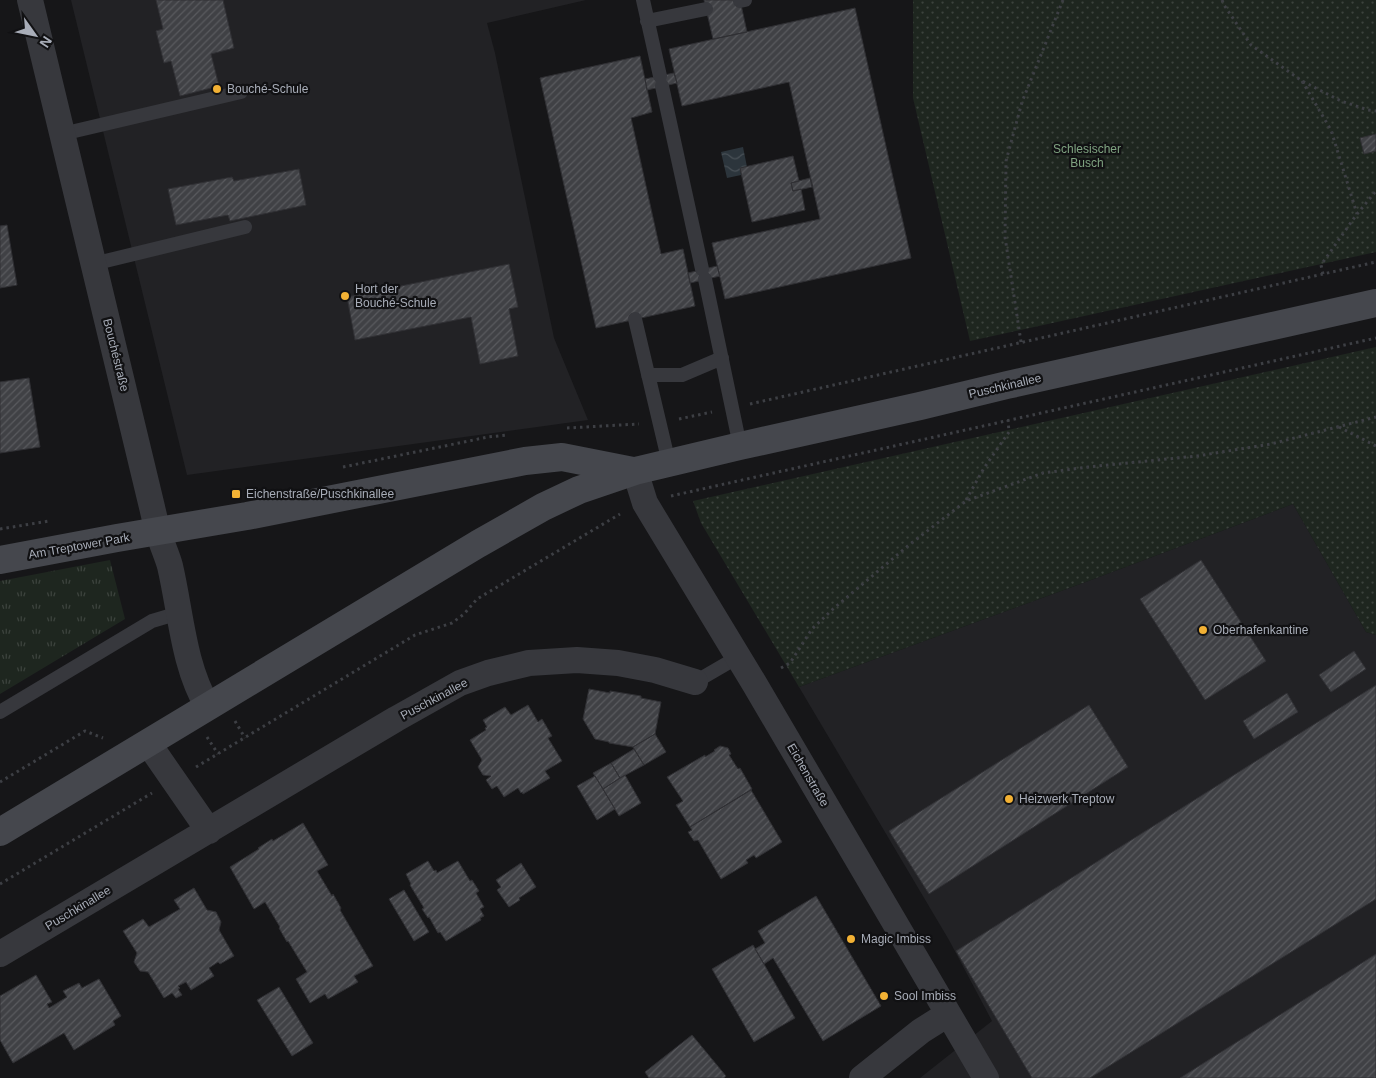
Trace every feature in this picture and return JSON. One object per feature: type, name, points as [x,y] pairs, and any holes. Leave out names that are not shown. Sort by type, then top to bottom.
[{"type":"main road","name":"Puschkinallee","points":[[0,832],[461,555],[543,507],[579,490],[635,471],[740,446],[920,406],[1007,384],[1376,303]]},
{"type":"main road","name":"Puschkinallee","points":[[158,532],[525,461],[562,457],[635,471]]},
{"type":"main road","name":"Am Treptower Park","points":[[0,560],[158,532]]},
{"type":"street","name":"Bouchéstraße","points":[[30,0],[158,532],[170,566],[191,667],[200,694],[208,707]]},
{"type":"street","name":"Eichenstraße","points":[[635,471],[645,503],[986,1078]]},
{"type":"street","name":"Puschkinallee","points":[[0,954],[396,719],[460,683],[488,672],[529,663],[577,660],[618,663],[654,670],[695,682]]},
{"type":"street","points":[[140,747],[173,780],[209,831]]},
{"type":"street","points":[[862,1078],[921,1032],[948,1014]]},
{"type":"lane","points":[[642,0],[704,274],[740,446]]},
{"type":"lane","points":[[647,21],[706,9]]},
{"type":"lane","points":[[62,134],[241,92]]},
{"type":"lane","points":[[94,264],[245,227]]},
{"type":"lane","points":[[635,319],[669,463]]},
{"type":"lane","points":[[648,374],[682,375],[722,358]]},
{"type":"lane","points":[[0,712],[152,621],[179,612]]},
{"type":"lane","name":"Puschkinallee","points":[[695,682],[738,658]]},
{"type":"path","points":[[1020,342],[1005,237],[1006,161],[1022,102],[1064,0]]},
{"type":"path","points":[[1222,0],[1251,45],[1302,81],[1340,101],[1356,107],[1376,110]]},
{"type":"path","points":[[1302,81],[1331,130],[1357,214]]},
{"type":"path","points":[[1323,274],[1322,265],[1357,214],[1376,191]]},
{"type":"path","points":[[659,423],[1376,262]]},
{"type":"path","points":[[680,494],[1376,338]]},
{"type":"path","points":[[782,668],[790,663],[812,629],[833,608],[966,501],[1043,473],[1197,456],[1272,444],[1376,417]]},
{"type":"path","points":[[966,501],[984,468],[1009,432],[1008,420]]},
{"type":"path","points":[[1339,427],[1376,446]]},
{"type":"path","points":[[0,884],[415,635],[452,623],[464,614],[477,600],[614,517]]},
{"type":"path","points":[[0,529],[56,519]]},
{"type":"path","points":[[0,782],[85,731],[140,747]]},
{"type":"shaded area","name":"Hort der Bouché-Schule","points":[[71,0],[586,0],[487,23],[495,53],[554,338],[588,420],[187,475]]},
{"type":"shaded area","points":[[1293,504],[1366,632],[1376,635],[1376,1078],[920,1078],[992,1021],[949,940],[799,687]]},
{"type":"green space","name":"Schlesischer Busch","points":[[913,0],[1376,0],[1376,252],[970,341],[913,98]]},
{"type":"green space","points":[[1376,347],[1376,635],[1366,632],[1293,504],[799,687],[701,523],[693,501]]},
{"type":"green space","points":[[110,560],[125,619],[0,694],[0,581]]},
{"type":"water","points":[[743,147],[747,167],[740,168],[741,175],[727,178],[721,152]]},
{"type":"building","points":[[156,0],[223,0],[234,48],[211,54],[219,86],[180,96],[171,61],[164,63],[156,31],[163,29]]},
{"type":"building","points":[[704,0],[740,0],[747,32],[713,39]]},
{"type":"building","points":[[855,8],[911,258],[725,299],[712,243],[820,219],[789,82],[682,106],[669,49]]},
{"type":"building","points":[[640,56],[652,112],[631,118],[661,254],[683,249],[695,306],[596,328],[540,78]]},
{"type":"building","points":[[674,73],[677,83],[647,90],[645,79]]},
{"type":"building","points":[[1376,134],[1376,151],[1364,154],[1360,138]]},
{"type":"building","points":[[793,156],[799,181],[791,183],[793,191],[801,189],[805,210],[752,222],[740,168]]},
{"type":"building","points":[[299,169],[306,205],[230,221],[228,215],[176,225],[168,189],[232,177],[234,181]]},
{"type":"building","points":[[810,178],[812,187],[793,191],[791,183]]},
{"type":"building","points":[[7,225],[17,285],[0,288],[0,226]]},
{"type":"building","points":[[509,264],[518,307],[509,309],[518,356],[480,364],[471,317],[355,340],[347,297]]},
{"type":"building","points":[[717,266],[720,276],[690,283],[688,273]]},
{"type":"building","points":[[29,378],[40,447],[0,453],[0,382]]},
{"type":"building","name":"Oberhafenkantine","points":[[1201,560],[1266,661],[1205,700],[1140,599]]},
{"type":"building","points":[[1354,651],[1366,669],[1331,692],[1319,675]]},
{"type":"building","points":[[1376,685],[1376,899],[1090,1078],[1032,1078],[956,951]]},
{"type":"building","points":[[589,689],[641,696],[641,698],[661,702],[655,734],[633,747],[595,739],[583,719]]},
{"type":"building","points":[[1287,693],[1298,712],[1254,739],[1243,721]]},
{"type":"building","points":[[528,705],[538,722],[542,719],[552,736],[548,738],[562,761],[545,771],[550,778],[523,794],[518,788],[504,797],[497,786],[492,789],[486,780],[491,776],[483,775],[478,767],[482,760],[470,740],[486,730],[485,728],[487,727],[483,720],[505,707],[511,715]]},
{"type":"building","name":"Heizwerk Treptow","points":[[1089,705],[1128,767],[929,894],[889,831]]},
{"type":"building","points":[[655,734],[666,752],[644,765],[633,747]]},
{"type":"building","points":[[720,746],[728,748],[731,754],[729,755],[738,769],[740,768],[752,789],[690,827],[676,805],[683,801],[667,777],[705,755],[705,757]]},
{"type":"building","points":[[634,749],[644,765],[620,778],[611,763]]},
{"type":"building","points":[[611,763],[620,778],[603,789],[593,773]]},
{"type":"building","points":[[625,775],[641,803],[619,816],[603,789]]},
{"type":"building","points":[[595,776],[615,809],[597,820],[577,786]]},
{"type":"building","points":[[751,790],[782,842],[756,858],[754,855],[746,860],[748,863],[721,879],[698,840],[694,841],[688,832],[692,830],[690,827]]},
{"type":"building","points":[[303,823],[328,865],[317,871],[332,896],[333,894],[341,908],[340,910],[373,966],[354,976],[358,982],[328,999],[325,994],[310,1003],[296,979],[307,972],[287,942],[265,902],[254,909],[230,867],[272,839],[273,841]]},
{"type":"building","points":[[428,861],[437,873],[458,861],[470,881],[472,880],[479,891],[476,893],[484,907],[480,909],[484,916],[480,918],[481,920],[446,941],[440,932],[438,933],[422,909],[424,908],[410,885],[406,874]]},
{"type":"building","points":[[521,863],[536,887],[509,907],[497,890],[501,887],[496,880]]},
{"type":"building","points":[[194,888],[207,910],[216,912],[221,922],[219,930],[234,956],[220,964],[218,962],[209,968],[214,976],[191,990],[186,982],[178,986],[182,995],[176,998],[172,993],[164,998],[148,972],[140,971],[134,962],[137,953],[123,931],[143,919],[149,927],[180,909],[174,900]]},
{"type":"building","points":[[404,890],[429,932],[414,941],[389,899]]},
{"type":"building","points":[[816,896],[881,1006],[823,1041],[773,958],[764,964],[755,949],[765,943],[758,931]]},
{"type":"building","points":[[753,945],[795,1018],[754,1042],[712,969]]},
{"type":"building","points":[[1376,954],[1376,1078],[1180,1078]]},
{"type":"building","points":[[36,975],[52,1002],[47,1004],[49,1008],[67,997],[63,991],[79,983],[82,988],[99,979],[121,1016],[113,1021],[115,1025],[74,1050],[64,1033],[13,1063],[0,1040],[0,996]]},
{"type":"building","points":[[279,987],[313,1043],[292,1056],[257,1000]]},
{"type":"building","points":[[692,1035],[726,1076],[724,1078],[649,1078],[645,1072]]},
{"type":"place","name":"Bouché-Schule","points":[[217,89]]},
{"type":"place","name":"Hort der Bouché-Schule","points":[[345,296]]},
{"type":"place","name":"Eichenstraße/Puschkinallee","points":[[236,494]]},
{"type":"place","name":"Oberhafenkantine","points":[[1203,630]]},
{"type":"place","name":"Heizwerk Treptow","points":[[1009,799]]},
{"type":"place","name":"Magic Imbiss","points":[[851,939]]},
{"type":"place","name":"Sool Imbiss","points":[[884,996]]}]
